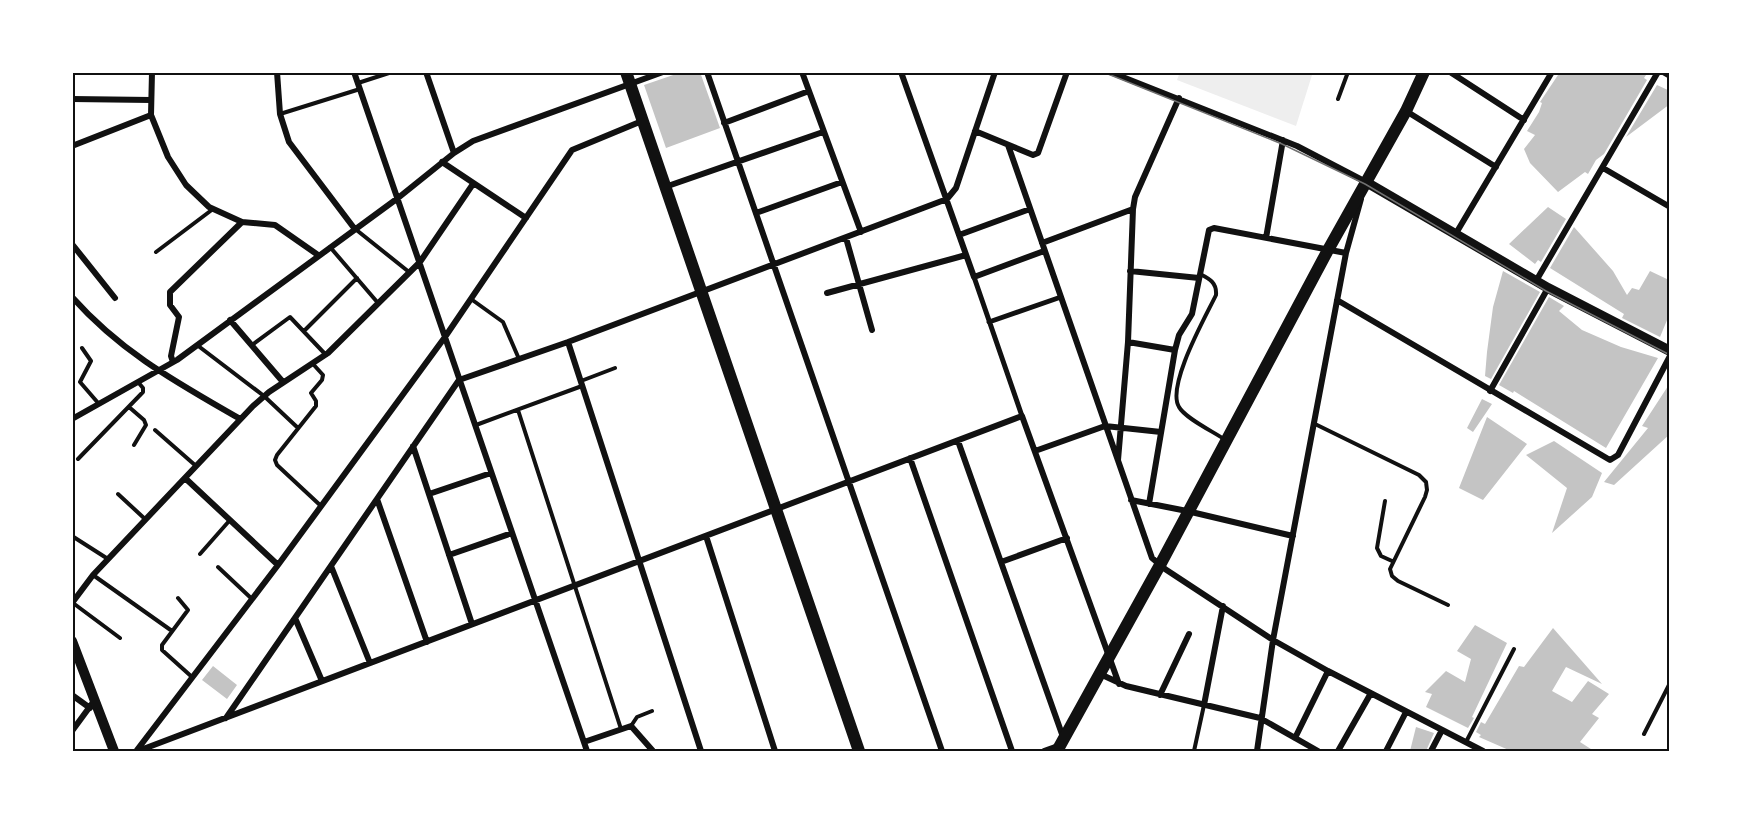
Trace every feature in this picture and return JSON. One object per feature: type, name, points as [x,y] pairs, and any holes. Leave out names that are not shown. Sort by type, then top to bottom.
[{"type":"main road","points":[[1060,745],[1160,565],[1328,250],[1406,111],[1420,73]]},
{"type":"main road","points":[[628,78],[859,751]]},
{"type":"main road","points":[[1366,182],[1548,288],[1670,353]]},
{"type":"main road","points":[[72,641],[92,704],[114,751]]},
{"type":"street","points":[[152,72],[151,115],[168,157],[186,184],[214,209],[242,222],[275,225],[318,255]]},
{"type":"street","points":[[277,72],[280,114],[289,142],[354,228]]},
{"type":"street","points":[[354,72],[587,751]]},
{"type":"street","points":[[426,72],[454,153]]},
{"type":"street","points":[[72,419],[173,362],[473,141],[628,78],[663,72]]},
{"type":"street","points":[[707,72],[942,751]]},
{"type":"street","points":[[802,72],[861,232]]},
{"type":"street","points":[[225,718],[459,380],[568,342],[947,199],[956,188],[995,72]]},
{"type":"street","points":[[975,131],[1033,155],[1038,153],[1067,72]]},
{"type":"street","points":[[1110,72],[1283,140],[1366,182],[1346,253],[1273,639],[1257,751]]},
{"type":"street","points":[[1450,72],[1524,120]]},
{"type":"street","points":[[1455,235],[1552,72]]},
{"type":"street","points":[[1536,281],[1658,72]]},
{"type":"street","points":[[1663,72],[1670,76]]},
{"type":"street","points":[[902,73],[1119,684]]},
{"type":"street","points":[[724,123],[809,91]]},
{"type":"street","points":[[1118,464],[1128,342],[1133,208],[1179,98]]},
{"type":"street","points":[[72,99],[151,100]]},
{"type":"street","points":[[1406,111],[1496,167]]},
{"type":"street","points":[[72,146],[151,115]]},
{"type":"street","points":[[137,751],[278,566],[445,337],[574,149],[643,120]]},
{"type":"street","points":[[665,187],[823,132]]},
{"type":"street","points":[[1266,238],[1283,140]]},
{"type":"street","points":[[1008,145],[1149,552],[1160,565],[1273,639],[1328,671],[1483,751]]},
{"type":"street","points":[[442,162],[526,218]]},
{"type":"street","points":[[1603,168],[1670,207]]},
{"type":"street","points":[[756,213],[843,182]]},
{"type":"street","points":[[72,603],[93,575],[240,419],[264,396],[326,355],[420,262],[473,184]]},
{"type":"street","points":[[1042,243],[1133,208]]},
{"type":"street","points":[[959,235],[1030,209]]},
{"type":"street","points":[[173,362],[171,356],[179,317],[170,305],[170,292],[242,222]]},
{"type":"street","points":[[1149,504],[1175,350],[1179,335],[1192,314],[1208,232],[1211,228],[1346,253]]},
{"type":"street","points":[[846,238],[872,330]]},
{"type":"street","points":[[72,244],[115,298]]},
{"type":"street","points":[[974,277],[1044,251]]},
{"type":"street","points":[[827,293],[966,255]]},
{"type":"street","points":[[1130,271],[1199,276]]},
{"type":"street","points":[[1490,391],[1548,288]]},
{"type":"street","points":[[72,297],[93,321],[156,371],[240,419]]},
{"type":"street","points":[[989,322],[1061,297]]},
{"type":"street","points":[[1338,300],[1490,391],[1607,459],[1613,460],[1618,455],[1670,353]]},
{"type":"street","points":[[230,320],[283,382]]},
{"type":"street","points":[[568,342],[701,751]]},
{"type":"street","points":[[1128,342],[1175,350]]},
{"type":"street","points":[[137,751],[1022,416]]},
{"type":"street","points":[[1035,451],[1105,426],[1161,432]]},
{"type":"street","points":[[958,441],[1001,562],[1060,745],[1044,751]]},
{"type":"street","points":[[413,447],[472,624]]},
{"type":"street","points":[[910,458],[1012,751]]},
{"type":"street","points":[[429,494],[491,473]]},
{"type":"street","points":[[185,478],[278,566]]},
{"type":"street","points":[[377,499],[427,642]]},
{"type":"street","points":[[1131,500],[1293,536]]},
{"type":"street","points":[[449,555],[512,533]]},
{"type":"street","points":[[706,536],[775,751]]},
{"type":"street","points":[[1001,562],[1067,538]]},
{"type":"street","points":[[331,566],[370,663]]},
{"type":"street","points":[[1204,705],[1223,606]]},
{"type":"street","points":[[295,618],[322,681]]},
{"type":"street","points":[[1160,695],[1189,634]]},
{"type":"street","points":[[1295,738],[1328,671]]},
{"type":"street","points":[[1099,674],[1119,684],[1260,718],[1318,751]]},
{"type":"street","points":[[1338,751],[1371,693]]},
{"type":"street","points":[[72,695],[92,704],[72,731]]},
{"type":"street","points":[[1386,751],[1406,712]]},
{"type":"street","points":[[584,742],[631,726],[653,751]]},
{"type":"street","points":[[1431,751],[1442,730]]},
{"type":"lane","points":[[280,114],[392,72]]},
{"type":"lane","points":[[1338,99],[1348,72]]},
{"type":"lane","points":[[156,252],[214,209]]},
{"type":"lane","points":[[354,228],[409,273]]},
{"type":"lane","points":[[329,247],[379,303]]},
{"type":"lane","points":[[1199,276],[1214,283],[1217,289],[1216,295],[1188,352],[1176,390],[1176,399],[1179,408],[1186,414],[1226,440]]},
{"type":"lane","points":[[304,331],[357,278]]},
{"type":"lane","points":[[471,299],[503,322],[519,359]]},
{"type":"lane","points":[[252,345],[288,317],[292,318],[326,355]]},
{"type":"lane","points":[[197,345],[264,396],[298,428]]},
{"type":"lane","points":[[82,348],[91,361],[80,382],[99,404]]},
{"type":"lane","points":[[313,364],[323,378],[310,393],[316,401],[316,406],[277,455],[276,462],[321,506]]},
{"type":"lane","points":[[475,425],[518,410],[615,368]]},
{"type":"lane","points":[[78,459],[144,391],[138,381]]},
{"type":"lane","points":[[129,407],[144,420],[146,425],[134,445]]},
{"type":"lane","points":[[518,410],[621,729]]},
{"type":"lane","points":[[1315,424],[1419,475],[1426,482],[1425,497],[1390,569],[1392,576],[1448,605]]},
{"type":"lane","points":[[155,430],[196,466]]},
{"type":"lane","points":[[118,494],[146,519]]},
{"type":"lane","points":[[1385,501],[1377,548],[1381,556],[1392,561]]},
{"type":"lane","points":[[200,554],[230,520]]},
{"type":"lane","points":[[72,536],[108,559]]},
{"type":"lane","points":[[218,567],[252,599]]},
{"type":"lane","points":[[93,575],[172,632]]},
{"type":"lane","points":[[178,598],[188,610],[162,645],[163,653],[192,677]]},
{"type":"lane","points":[[72,603],[120,638]]},
{"type":"lane","points":[[1466,742],[1514,649]]},
{"type":"lane","points":[[1644,734],[1670,683]]},
{"type":"lane","points":[[1194,751],[1204,705]]},
{"type":"lane","points":[[631,726],[637,717],[652,711]]},
{"type":"shaded area","points":[[1180,72],[1303,72],[1312,75],[1296,126],[1177,80]]},
{"type":"building","points":[[682,72],[700,72],[720,128],[666,148],[644,85]]},
{"type":"building","points":[[1560,72],[1648,72],[1644,78],[1647,80],[1604,154],[1596,160],[1588,174],[1585,172],[1558,192],[1530,163],[1524,149],[1535,135],[1527,131],[1539,112],[1542,103],[1540,102]]},
{"type":"building","points":[[1657,85],[1670,91],[1670,104],[1626,137]]},
{"type":"building","points":[[1548,207],[1566,219],[1541,262],[1538,260],[1535,264],[1509,244]]},
{"type":"building","points":[[1574,227],[1613,271],[1627,295],[1632,288],[1639,290],[1650,271],[1669,280],[1670,313],[1660,337],[1622,318],[1624,314],[1550,268]]},
{"type":"building","points":[[1503,271],[1540,292],[1491,379],[1485,376],[1487,352],[1493,307]]},
{"type":"building","points":[[1549,297],[1564,306],[1559,311],[1582,330],[1621,347],[1658,358],[1606,448],[1514,391],[1513,393],[1499,385]]},
{"type":"building","points":[[1670,383],[1670,434],[1614,485],[1604,482],[1648,428],[1642,426]]},
{"type":"building","points":[[1482,399],[1492,404],[1473,432],[1467,428]]},
{"type":"building","points":[[1487,417],[1527,444],[1483,500],[1459,488]]},
{"type":"building","points":[[1554,441],[1602,473],[1592,497],[1552,533],[1567,488],[1526,455]]},
{"type":"building","points":[[1475,625],[1507,643],[1468,728],[1426,707],[1432,694],[1425,692],[1446,671],[1465,682],[1471,659],[1457,651]]},
{"type":"building","points":[[1553,628],[1602,684],[1566,667],[1552,691],[1572,702],[1588,681],[1609,694],[1592,714],[1599,718],[1580,742],[1594,751],[1511,751],[1479,737],[1481,735],[1476,732],[1481,722],[1485,724],[1519,666],[1524,667]]},
{"type":"building","points":[[213,666],[237,685],[227,699],[202,680]]},
{"type":"building","points":[[1416,727],[1434,733],[1426,751],[1410,751]]},
{"type":"tram line","points":[[1103,72],[1282,144],[1365,184],[1546,291],[1670,355]]}]
